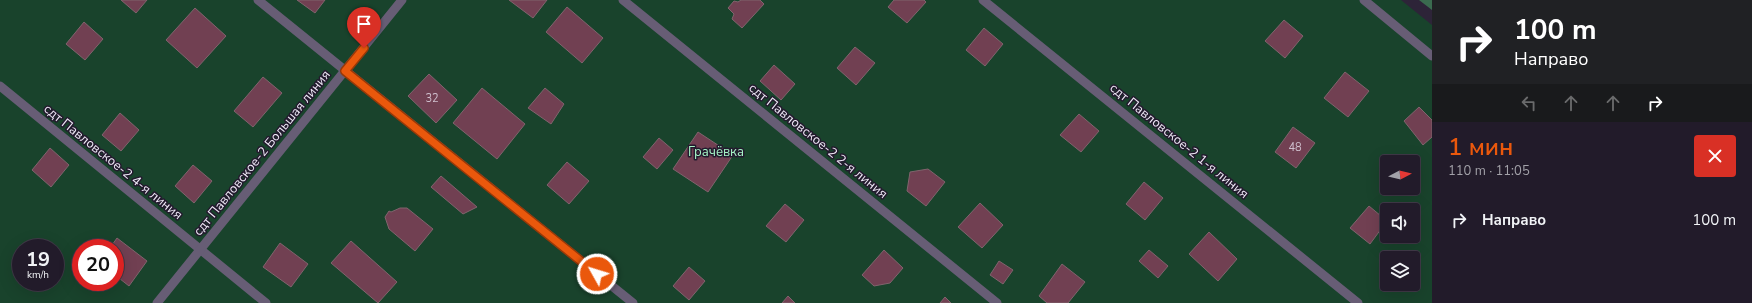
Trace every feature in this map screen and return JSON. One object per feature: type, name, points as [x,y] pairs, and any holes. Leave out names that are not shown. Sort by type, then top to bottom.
[{"type":"lane","points":[[258,0],[633,303]]},
{"type":"lane","name":"сдт Павловское-2 Большая линия","points":[[157,303],[402,0]]},
{"type":"lane","name":"сдт Павловское-2 2-я линия","points":[[623,0],[997,303]]},
{"type":"lane","name":"сдт Павловское-2 1-я линия","points":[[983,0],[1358,303]]},
{"type":"lane","points":[[1364,0],[1432,56]]},
{"type":"lane","name":"сдт Павловское-2 4-я линия","points":[[0,86],[266,303]]},
{"type":"green space","name":"Грачёвка","points":[[0,0],[1401,0],[1432,25],[1432,303],[0,303]]},
{"type":"green space","points":[[1419,0],[1432,0],[1432,10]]},
{"type":"building","points":[[121,0],[147,0],[136,13]]},
{"type":"building","points":[[297,0],[325,0],[315,13]]},
{"type":"building","points":[[509,0],[547,0],[533,18]]},
{"type":"building","points":[[741,0],[760,0],[764,4],[742,28],[732,19],[734,14],[728,8],[734,1],[738,2]]},
{"type":"building","points":[[894,0],[924,0],[926,2],[907,23],[888,7]]},
{"type":"building","points":[[567,7],[603,38],[582,63],[546,32]]},
{"type":"building","points":[[195,8],[226,36],[197,68],[166,40]]},
{"type":"building","points":[[1284,20],[1303,36],[1285,58],[1265,41]]},
{"type":"building","points":[[84,22],[103,39],[85,60],[66,44]]},
{"type":"building","points":[[984,28],[1003,44],[985,66],[966,50]]},
{"type":"building","points":[[855,47],[875,63],[856,85],[837,68]]},
{"type":"building","points":[[774,65],[795,84],[781,100],[760,81]]},
{"type":"building","points":[[1345,72],[1369,91],[1348,117],[1324,98]]},
{"type":"building","points":[[429,74],[457,100],[436,123],[408,96]]},
{"type":"building","points":[[263,77],[282,93],[253,127],[234,111]]},
{"type":"building","points":[[482,88],[525,124],[497,159],[453,123]]},
{"type":"building","points":[[545,88],[564,104],[551,124],[528,108]]},
{"type":"building","points":[[1419,107],[1432,120],[1432,137],[1423,145],[1404,121]]},
{"type":"building","points":[[120,113],[139,130],[121,151],[102,135]]},
{"type":"building","points":[[1079,114],[1099,131],[1081,152],[1060,135]]},
{"type":"building","points":[[1293,127],[1315,143],[1296,168],[1275,152]]},
{"type":"building","points":[[698,132],[733,155],[708,192],[673,169]]},
{"type":"building","points":[[659,138],[673,150],[657,169],[643,157]]},
{"type":"building","points":[[50,148],[69,165],[51,187],[32,170]]},
{"type":"building","points":[[567,162],[589,181],[569,204],[547,185]]},
{"type":"building","points":[[193,165],[212,181],[194,203],[175,186]]},
{"type":"building","points":[[928,169],[945,182],[926,206],[907,191],[910,172]]},
{"type":"building","points":[[441,176],[477,207],[463,214],[431,187]]},
{"type":"building","points":[[1144,182],[1163,198],[1145,220],[1126,204]]},
{"type":"building","points":[[980,203],[1003,225],[982,248],[958,227]]},
{"type":"building","points":[[785,204],[804,220],[786,242],[766,226]]},
{"type":"building","points":[[1369,206],[1380,215],[1380,230],[1370,244],[1350,228]]},
{"type":"building","points":[[400,208],[407,208],[433,229],[415,251],[389,229],[385,217],[389,211],[391,212]]},
{"type":"building","points":[[1209,232],[1237,259],[1218,281],[1189,254]]},
{"type":"building","points":[[351,241],[397,282],[378,303],[331,263]]},
{"type":"building","points":[[124,243],[147,261],[129,286],[124,282]]},
{"type":"building","points":[[280,243],[308,264],[291,287],[263,267]]},
{"type":"building","points":[[884,250],[903,268],[890,283],[874,286],[862,275]]},
{"type":"building","points":[[1149,250],[1168,266],[1158,278],[1139,261]]},
{"type":"building","points":[[999,261],[1013,270],[1003,284],[990,275]]},
{"type":"building","points":[[1062,264],[1085,282],[1068,303],[1047,303],[1039,296]]},
{"type":"building","points":[[689,267],[705,281],[689,300],[673,286]]},
{"type":"building","points":[[788,296],[795,303],[782,303]]},
{"type":"building","points":[[945,297],[951,303],[940,303]]},
{"type":"route","points":[[364,48],[345,71],[597,274]]}]
